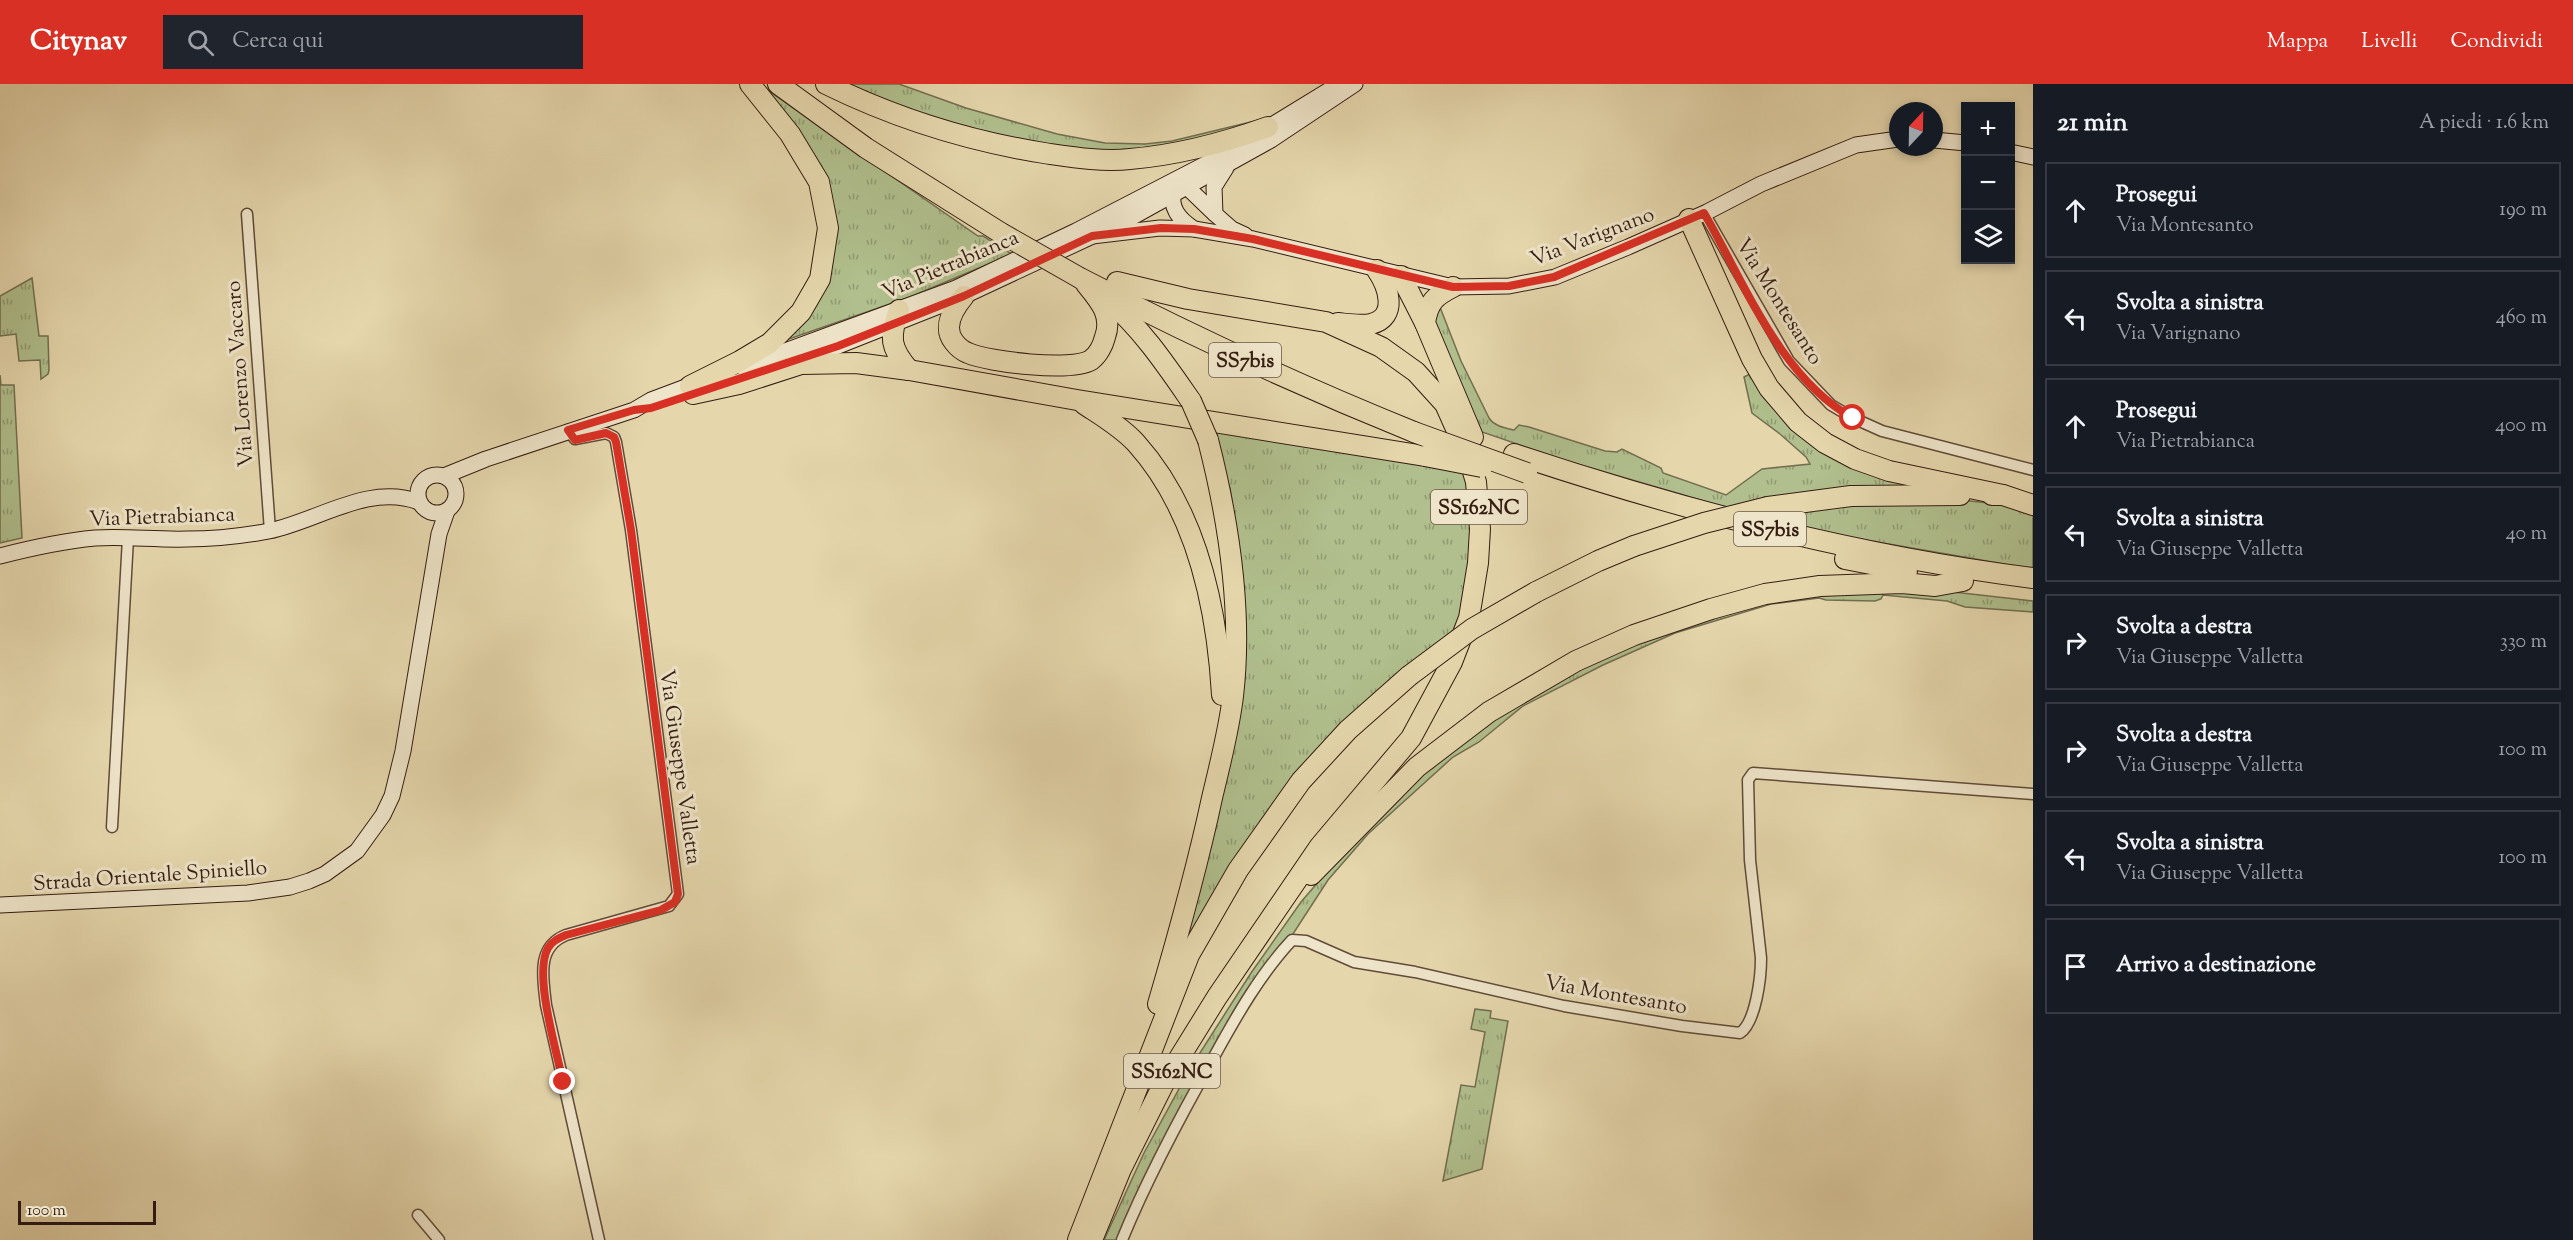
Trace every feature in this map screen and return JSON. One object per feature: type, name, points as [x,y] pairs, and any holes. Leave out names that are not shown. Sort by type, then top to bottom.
[{"type":"highway","points":[[691,390],[770,343],[801,312],[820,279],[828,228],[819,182],[790,134],[750,84]]},
{"type":"highway","name":"SS7bis","points":[[778,84],[866,148],[1083,271],[1180,330],[1323,396],[1514,454],[1614,488],[1780,531],[1929,563],[2033,578]]},
{"type":"highway","name":"SS7bis","points":[[798,84],[1007,229]]},
{"type":"highway","points":[[826,84],[905,118],[969,138],[1077,158],[1128,160],[1180,153],[1219,144],[1268,127]]},
{"type":"highway","points":[[1696,216],[1752,358],[1769,388],[1798,422],[1825,443],[1855,459],[1889,471],[2003,495],[2033,505]]},
{"type":"highway","points":[[1326,322],[1371,324],[1381,319],[1388,309],[1389,297],[1386,283],[1377,270]]},
{"type":"highway","points":[[1083,271],[1159,355],[1191,401],[1208,440],[1225,508],[1232,567],[1235,644],[1233,695],[1225,743],[1195,874],[1150,1033],[1141,1074]]},
{"type":"highway","points":[[964,296],[955,307],[950,320],[952,340],[969,354],[1018,363],[1071,366],[1092,360],[1102,346],[1109,327],[1104,306],[1083,271]]},
{"type":"highway","name":"SS7bis","points":[[1083,271],[1117,282],[1193,321],[1416,426],[1527,473],[1612,500],[1777,544],[1963,581],[2033,591]]},
{"type":"highway","points":[[1401,276],[1425,323],[1468,422],[1492,500],[1493,527],[1489,581],[1474,636],[1438,704],[1411,738]]},
{"type":"highway","name":"SS162NC","points":[[1092,1240],[1121,1169],[1165,1081],[1217,997],[1320,846],[1411,738],[1452,662],[1469,618],[1478,563],[1479,505],[1476,482],[1469,458],[1445,404],[1416,372],[1381,347],[1326,322],[1188,299],[1117,282]]},
{"type":"highway","points":[[1425,323],[1427,310],[1432,300],[1453,287]]},
{"type":"highway","points":[[897,317],[893,345],[896,354],[909,370]]},
{"type":"highway","points":[[691,390],[739,384],[801,364],[856,363],[1527,473]]},
{"type":"highway","points":[[1077,400],[1109,420],[1136,443],[1165,482],[1189,529],[1211,603],[1220,666],[1225,743]]},
{"type":"highway","points":[[1078,1240],[1141,1074],[1190,955],[1238,870],[1301,781],[1348,730],[1409,676],[1472,628],[1536,592],[1598,561],[1704,523],[1768,507],[1851,496],[2003,495]]},
{"type":"highway","points":[[1274,914],[1417,767],[1490,712],[1576,661],[1634,635],[1711,609],[1765,594],[1820,586],[1902,583],[1935,586],[1963,581]]},
{"type":"main road","name":"Via Pietrabianca","points":[[1182,184],[1268,127],[1339,84]]},
{"type":"main road","name":"Via Pietrabianca","points":[[897,317],[1228,164],[1271,140],[1355,84]]},
{"type":"main road","name":"Via Varignano","points":[[1092,236],[1161,228],[1194,229],[1253,239],[1453,287],[1509,286],[1554,277],[1696,216],[1761,184],[1856,145],[1889,140]]},
{"type":"main road","points":[[1943,141],[1961,143]]},
{"type":"main road","points":[[2015,153],[2033,157]]},
{"type":"main road","points":[[1215,214],[1214,187],[1228,164]]},
{"type":"main road","points":[[1182,184],[1173,195],[1174,209],[1179,219],[1194,229]]},
{"type":"main road","name":"Via Varignano","points":[[1182,184],[1232,229],[1253,239]]},
{"type":"main road","name":"Via Pietrabianca","points":[[0,556],[69,541],[128,538],[188,539],[270,531],[359,502],[383,491],[421,483],[431,476],[444,476],[568,430],[634,410],[651,400],[691,390],[897,317],[964,296],[1173,195]]},
{"type":"main road","points":[[447,511],[452,507],[464,477],[475,464]]},
{"type":"main road","points":[[444,476],[453,484],[456,496]]},
{"type":"main road","points":[[421,483],[417,496],[440,534]]},
{"type":"main road","name":"Via Pietrabianca","points":[[359,502],[397,496],[441,513],[447,511]]},
{"type":"main road","name":"Strada Orientale Spiniello","points":[[0,905],[259,891],[290,887],[325,873],[357,851],[383,815],[392,796],[403,751],[440,534],[447,511]]},
{"type":"street","name":"Via Lorenzo Vaccaro","points":[[247,214],[270,531]]},
{"type":"street","name":"Via Montesanto","points":[[1696,216],[1789,361],[1831,405],[1882,431],[2033,470]]},
{"type":"street","name":"Via Giuseppe Valletta","points":[[568,430],[575,440],[606,433],[614,437],[616,442],[631,530],[678,894],[669,906],[556,939],[544,955],[542,968],[546,1005],[599,1240]]},
{"type":"street","points":[[112,827],[128,538]]},
{"type":"street","name":"Via Montesanto","points":[[1122,1240],[1155,1164],[1203,1076],[1252,994],[1292,940],[1306,941],[1354,962],[1415,972],[1564,1006],[1740,1033],[1747,1025],[1755,1004],[1761,966],[1750,860],[1748,780],[1750,776],[1764,772],[2033,794]]},
{"type":"street","points":[[418,1215],[439,1240]]},
{"type":"green space","points":[[759,84],[978,236],[983,236],[1012,254],[910,297],[786,340],[834,223]]},
{"type":"green space","points":[[844,84],[899,84],[966,108],[1057,134],[1105,143],[1145,144],[1172,141],[1263,119],[1262,123],[1143,151],[1081,151],[953,127]]},
{"type":"green space","points":[[32,278],[39,336],[48,336],[49,370],[48,374],[41,379],[40,360],[19,361],[16,334],[0,336],[0,296]]},
{"type":"green space","points":[[1438,302],[1461,361],[1489,418],[1500,426],[1514,430],[1519,425],[1529,427],[1605,451],[1617,452],[1622,449],[1661,468],[1663,473],[1726,495],[1762,469],[1810,464],[1806,457],[1780,434],[1752,413],[1744,377],[1752,373],[1787,415],[1929,488],[1868,486],[1728,508],[1564,460],[1482,432],[1432,323]]},
{"type":"green space","points":[[0,375],[1,385],[14,385],[22,538],[0,543]]},
{"type":"green space","points":[[1210,426],[1469,471],[1476,527],[1460,629],[1365,705],[1184,947],[1212,842],[1238,718],[1237,533],[1230,488]]},
{"type":"green space","points":[[1961,500],[2033,511],[2033,569],[1831,534],[1762,516],[1811,507]]},
{"type":"green space","points":[[1909,587],[2033,601],[2033,612],[1965,607],[1947,601],[1883,595],[1881,599],[1875,601],[1819,598],[1771,604],[1675,633],[1603,665],[1523,706],[1479,742],[1453,757],[1368,834],[1328,880],[1291,937],[1265,969],[1120,1240],[1104,1240],[1144,1153],[1191,1067],[1251,973],[1301,902],[1374,817],[1461,740],[1584,663],[1755,601]]},
{"type":"green space","points":[[1475,1009],[1491,1011],[1490,1018],[1508,1021],[1482,1169],[1443,1181],[1461,1085],[1475,1087],[1485,1032],[1471,1029]]},
{"type":"route","points":[[563,1082],[546,1005],[542,968],[544,955],[549,946],[556,939],[566,935],[661,910],[675,902],[678,894],[631,530],[618,450],[614,437],[610,434],[599,433],[575,440],[570,436],[568,430],[634,410],[651,408],[838,346],[964,296],[1028,268],[1092,236],[1161,228],[1194,229],[1241,239],[1253,239],[1453,287],[1509,286],[1554,277],[1704,213],[1789,361],[1821,397],[1853,418]]}]
